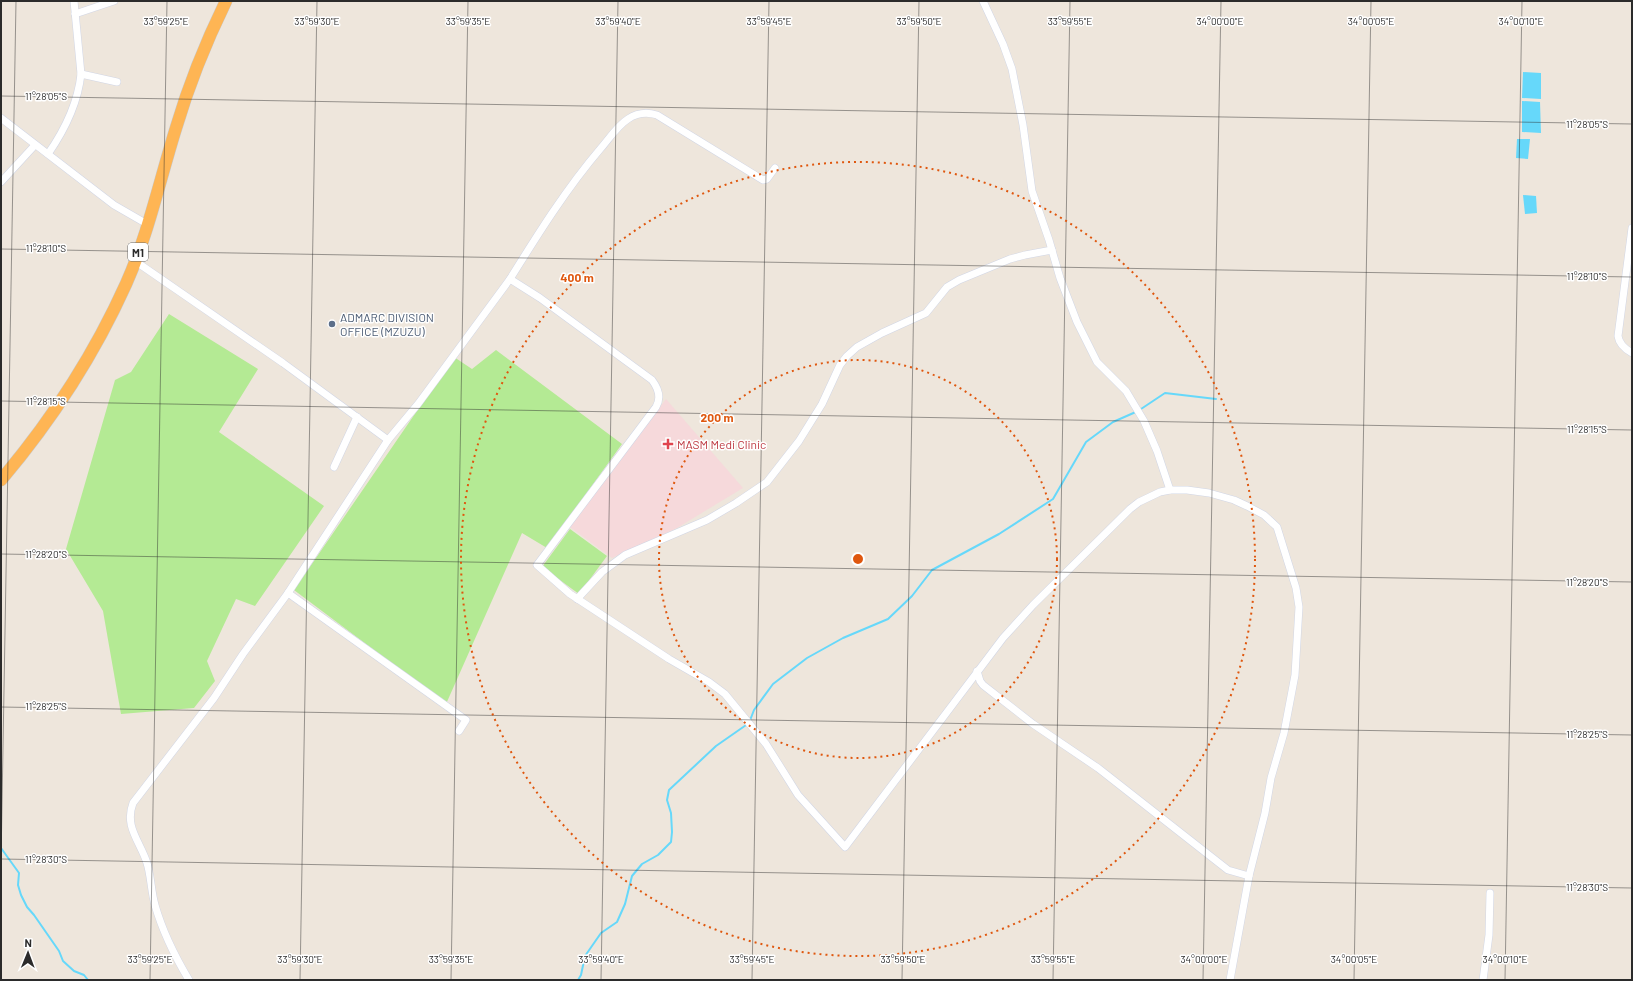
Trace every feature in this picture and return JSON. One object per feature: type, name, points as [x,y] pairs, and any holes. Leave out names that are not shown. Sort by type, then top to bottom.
[{"type":"highway","name":"M1","points":[[1,480],[29,447],[87,360],[126,283],[135,261],[184,104],[200,58],[226,1]]},
{"type":"street","points":[[48,154],[56,141],[76,98],[81,74],[74,1]]},
{"type":"street","points":[[75,14],[114,1]]},
{"type":"street","points":[[984,1],[1012,69],[1024,125],[1032,191],[1060,278],[1097,362],[1126,391],[1138,409],[1150,433],[1170,490]]},
{"type":"street","points":[[81,74],[117,82]]},
{"type":"street","points":[[189,980],[171,950],[160,922],[147,862],[131,824],[131,809],[136,799],[214,698],[243,654],[288,593],[388,440],[418,404],[510,279],[547,220],[585,167],[623,123],[634,115],[647,113],[657,116],[763,180],[767,179],[775,168]]},
{"type":"street","points":[[1,118],[114,206],[147,224]]},
{"type":"street","points":[[1,182],[35,144]]},
{"type":"street","points":[[1632,228],[1618,336],[1626,350],[1632,352]]},
{"type":"street","points":[[577,599],[602,572],[625,555],[706,520],[747,496],[767,482],[799,441],[822,404],[840,365],[857,347],[882,333],[926,313],[947,287],[958,280],[1023,255],[1052,250]]},
{"type":"street","points":[[135,261],[388,440]]},
{"type":"street","points":[[510,279],[540,298],[652,380],[659,393],[659,400],[656,407],[537,565],[577,599],[663,656],[709,682],[725,694],[766,744],[798,795],[845,847],[1003,638],[1022,616],[1130,508],[1149,497],[1170,490],[1187,490],[1209,492],[1234,500],[1264,515],[1276,528],[1296,588],[1299,607],[1295,676],[1283,738],[1271,778],[1265,813],[1249,876],[1230,980]]},
{"type":"street","points":[[334,467],[357,417]]},
{"type":"street","points":[[288,593],[466,720],[459,731]]},
{"type":"street","points":[[977,672],[983,685],[1033,724],[1098,768],[1228,870],[1249,876]]},
{"type":"street","points":[[1483,980],[1489,935],[1490,893]]},
{"type":"shaded area","name":"MASM Medi Clinic","points":[[666,399],[743,488],[677,528],[612,558],[570,527]]},
{"type":"green space","points":[[169,314],[258,369],[219,432],[324,506],[255,606],[236,599],[207,661],[215,681],[194,708],[121,714],[103,611],[66,549],[115,380],[131,372]]},
{"type":"green space","points":[[496,350],[622,444],[547,548],[522,533],[446,704],[294,590],[454,357],[472,369]]},
{"type":"green space","points":[[570,529],[607,556],[579,594],[542,567]]},
{"type":"water","points":[[1523,72],[1541,73],[1541,99],[1522,98]]},
{"type":"water","points":[[1522,101],[1540,102],[1541,133],[1522,132]]},
{"type":"water","points":[[1517,139],[1530,139],[1528,159],[1516,158]]},
{"type":"water","points":[[1523,195],[1536,196],[1537,213],[1525,214]]},
{"type":"waterway","points":[[578,980],[581,975],[585,956],[601,933],[617,922],[625,904],[632,876],[642,864],[658,855],[671,842],[671,813],[667,800],[669,790],[716,746],[749,723],[754,710],[773,684],[807,658],[843,638],[888,619],[912,596],[932,570],[999,534],[1053,499],[1086,442],[1113,422],[1138,411],[1165,393],[1216,399]]},
{"type":"waterway","points":[[1,848],[19,873],[18,885],[27,907],[59,951],[63,961],[74,971],[84,975],[88,980]]},
{"type":"place","name":"ADMARC DIVISION OFFICE (MZUZU)","points":[[332,324]]},
{"type":"place","name":"MASM Medi Clinic","points":[[668,444]]}]
